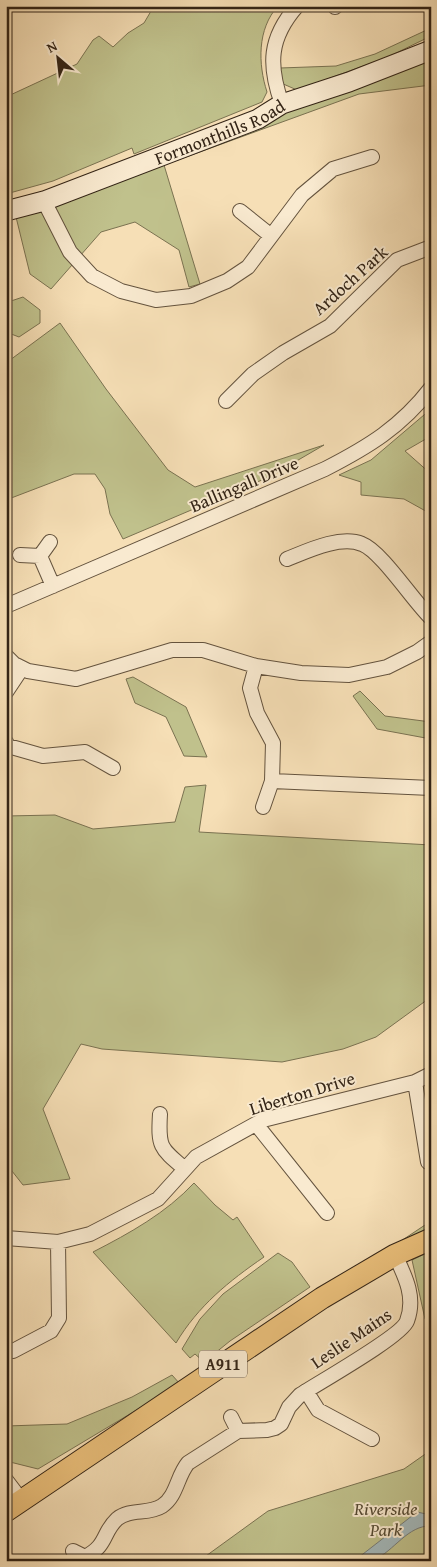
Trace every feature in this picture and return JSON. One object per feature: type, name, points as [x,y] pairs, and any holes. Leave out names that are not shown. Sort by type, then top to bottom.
[{"type":"main road","name":"A911","points":[[14,1506],[322,1298],[395,1255],[431,1238]]},
{"type":"street","points":[[282,104],[274,82],[271,59],[276,39],[287,18],[297,6]]},
{"type":"street","name":"Formonthills Road","points":[[6,210],[44,201],[258,119],[282,104],[349,82],[431,50]]},
{"type":"street","points":[[44,201],[70,252],[92,276],[121,291],[156,300],[191,296],[227,281],[248,267],[302,194],[333,169],[372,157]]},
{"type":"street","points":[[240,211],[270,235]]},
{"type":"street","name":"Ardoch Park","points":[[226,401],[253,374],[283,353],[330,326],[397,260],[431,247]]},
{"type":"street","name":"Ballingall Drive","points":[[6,606],[267,496],[370,446],[385,435],[422,400],[431,388]]},
{"type":"street","points":[[40,556],[50,542]]},
{"type":"street","points":[[287,559],[319,546],[339,542],[362,544],[381,560],[431,618]]},
{"type":"street","points":[[20,555],[40,556]]},
{"type":"street","points":[[40,556],[53,586]]},
{"type":"street","points":[[6,656],[14,664],[22,668],[76,678],[172,650],[203,650],[256,666],[301,673],[350,675],[386,667],[431,642]]},
{"type":"street","points":[[256,666],[250,688],[257,713],[273,743],[272,781],[263,806]]},
{"type":"street","points":[[6,692],[22,668]]},
{"type":"street","points":[[6,742],[8,746],[43,756],[85,752],[113,768]]},
{"type":"street","points":[[272,781],[431,788]]},
{"type":"street","name":"Liberton Drive","points":[[6,1238],[58,1242],[90,1234],[158,1199],[196,1157],[256,1124],[292,1112],[415,1082],[431,1074]]},
{"type":"street","points":[[415,1082],[428,1162]]},
{"type":"street","points":[[160,1114],[158,1140],[166,1153],[185,1169]]},
{"type":"street","points":[[256,1124],[327,1213]]},
{"type":"street","points":[[13,1351],[51,1331],[59,1318],[58,1242]]},
{"type":"street","name":"Leslie Mains","points":[[81,1556],[100,1548],[117,1519],[130,1512],[155,1509],[168,1502],[183,1469],[188,1463],[238,1431],[275,1428],[286,1418],[295,1399],[392,1336],[407,1323],[410,1303],[409,1286],[395,1255]]},
{"type":"street","name":"Leslie Mains","points":[[306,1391],[318,1410],[372,1439]]},
{"type":"street","points":[[231,1417],[238,1431]]},
{"type":"street","points":[[6,1480],[14,1506]]},
{"type":"green space","points":[[154,6],[278,6],[266,25],[261,47],[262,70],[267,92],[262,102],[134,154],[132,148],[53,181],[6,194],[6,97],[77,64],[93,40],[99,36],[113,47],[128,33],[144,23]]},
{"type":"green space","points":[[431,28],[431,36],[388,57],[297,90],[281,83],[280,68],[336,66],[375,54]]},
{"type":"green space","points":[[431,56],[431,85],[359,94],[164,165],[189,148]]},
{"type":"green space","points":[[164,165],[200,284],[189,287],[179,250],[135,222],[101,232],[51,289],[30,274],[16,217]]},
{"type":"green space","points":[[23,297],[40,310],[40,323],[19,337],[6,332],[8,302]]},
{"type":"green space","points":[[60,323],[106,389],[168,470],[195,487],[324,445],[269,477],[123,539],[110,514],[105,489],[95,474],[74,474],[6,500],[6,363]]},
{"type":"green space","points":[[431,409],[431,436],[405,451],[431,474],[431,514],[404,499],[361,495],[361,482],[339,475],[371,460]]},
{"type":"green space","points":[[133,677],[186,707],[207,757],[184,756],[166,717],[135,703],[126,679]]},
{"type":"green space","points":[[360,691],[385,716],[431,722],[431,739],[377,729],[353,696]]},
{"type":"green space","points":[[206,785],[199,832],[431,845],[431,997],[376,1037],[343,1049],[282,1062],[102,1049],[81,1044],[43,1109],[70,1179],[23,1185],[8,1166],[6,1167],[6,816],[55,815],[93,829],[175,822],[185,787]]},
{"type":"green space","points":[[194,1183],[215,1205],[233,1220],[237,1217],[264,1257],[215,1295],[194,1317],[176,1343],[93,1252],[134,1230],[159,1213],[172,1204]]},
{"type":"green space","points":[[431,1221],[431,1231],[389,1249]]},
{"type":"green space","points":[[431,1251],[431,1320],[425,1319],[412,1260]]},
{"type":"green space","points":[[278,1253],[292,1262],[310,1287],[230,1341],[204,1362],[195,1354],[190,1358],[182,1349],[200,1319],[223,1294]]},
{"type":"green space","points":[[172,1375],[180,1384],[38,1469],[6,1461],[6,1426],[67,1424],[132,1397]]},
{"type":"green space","name":"Riverside Park","points":[[431,1450],[431,1561],[199,1561],[268,1511],[404,1469]]},
{"type":"shaded area","points":[[417,1512],[431,1515],[431,1526],[423,1527],[408,1534],[374,1560],[354,1561]]}]
